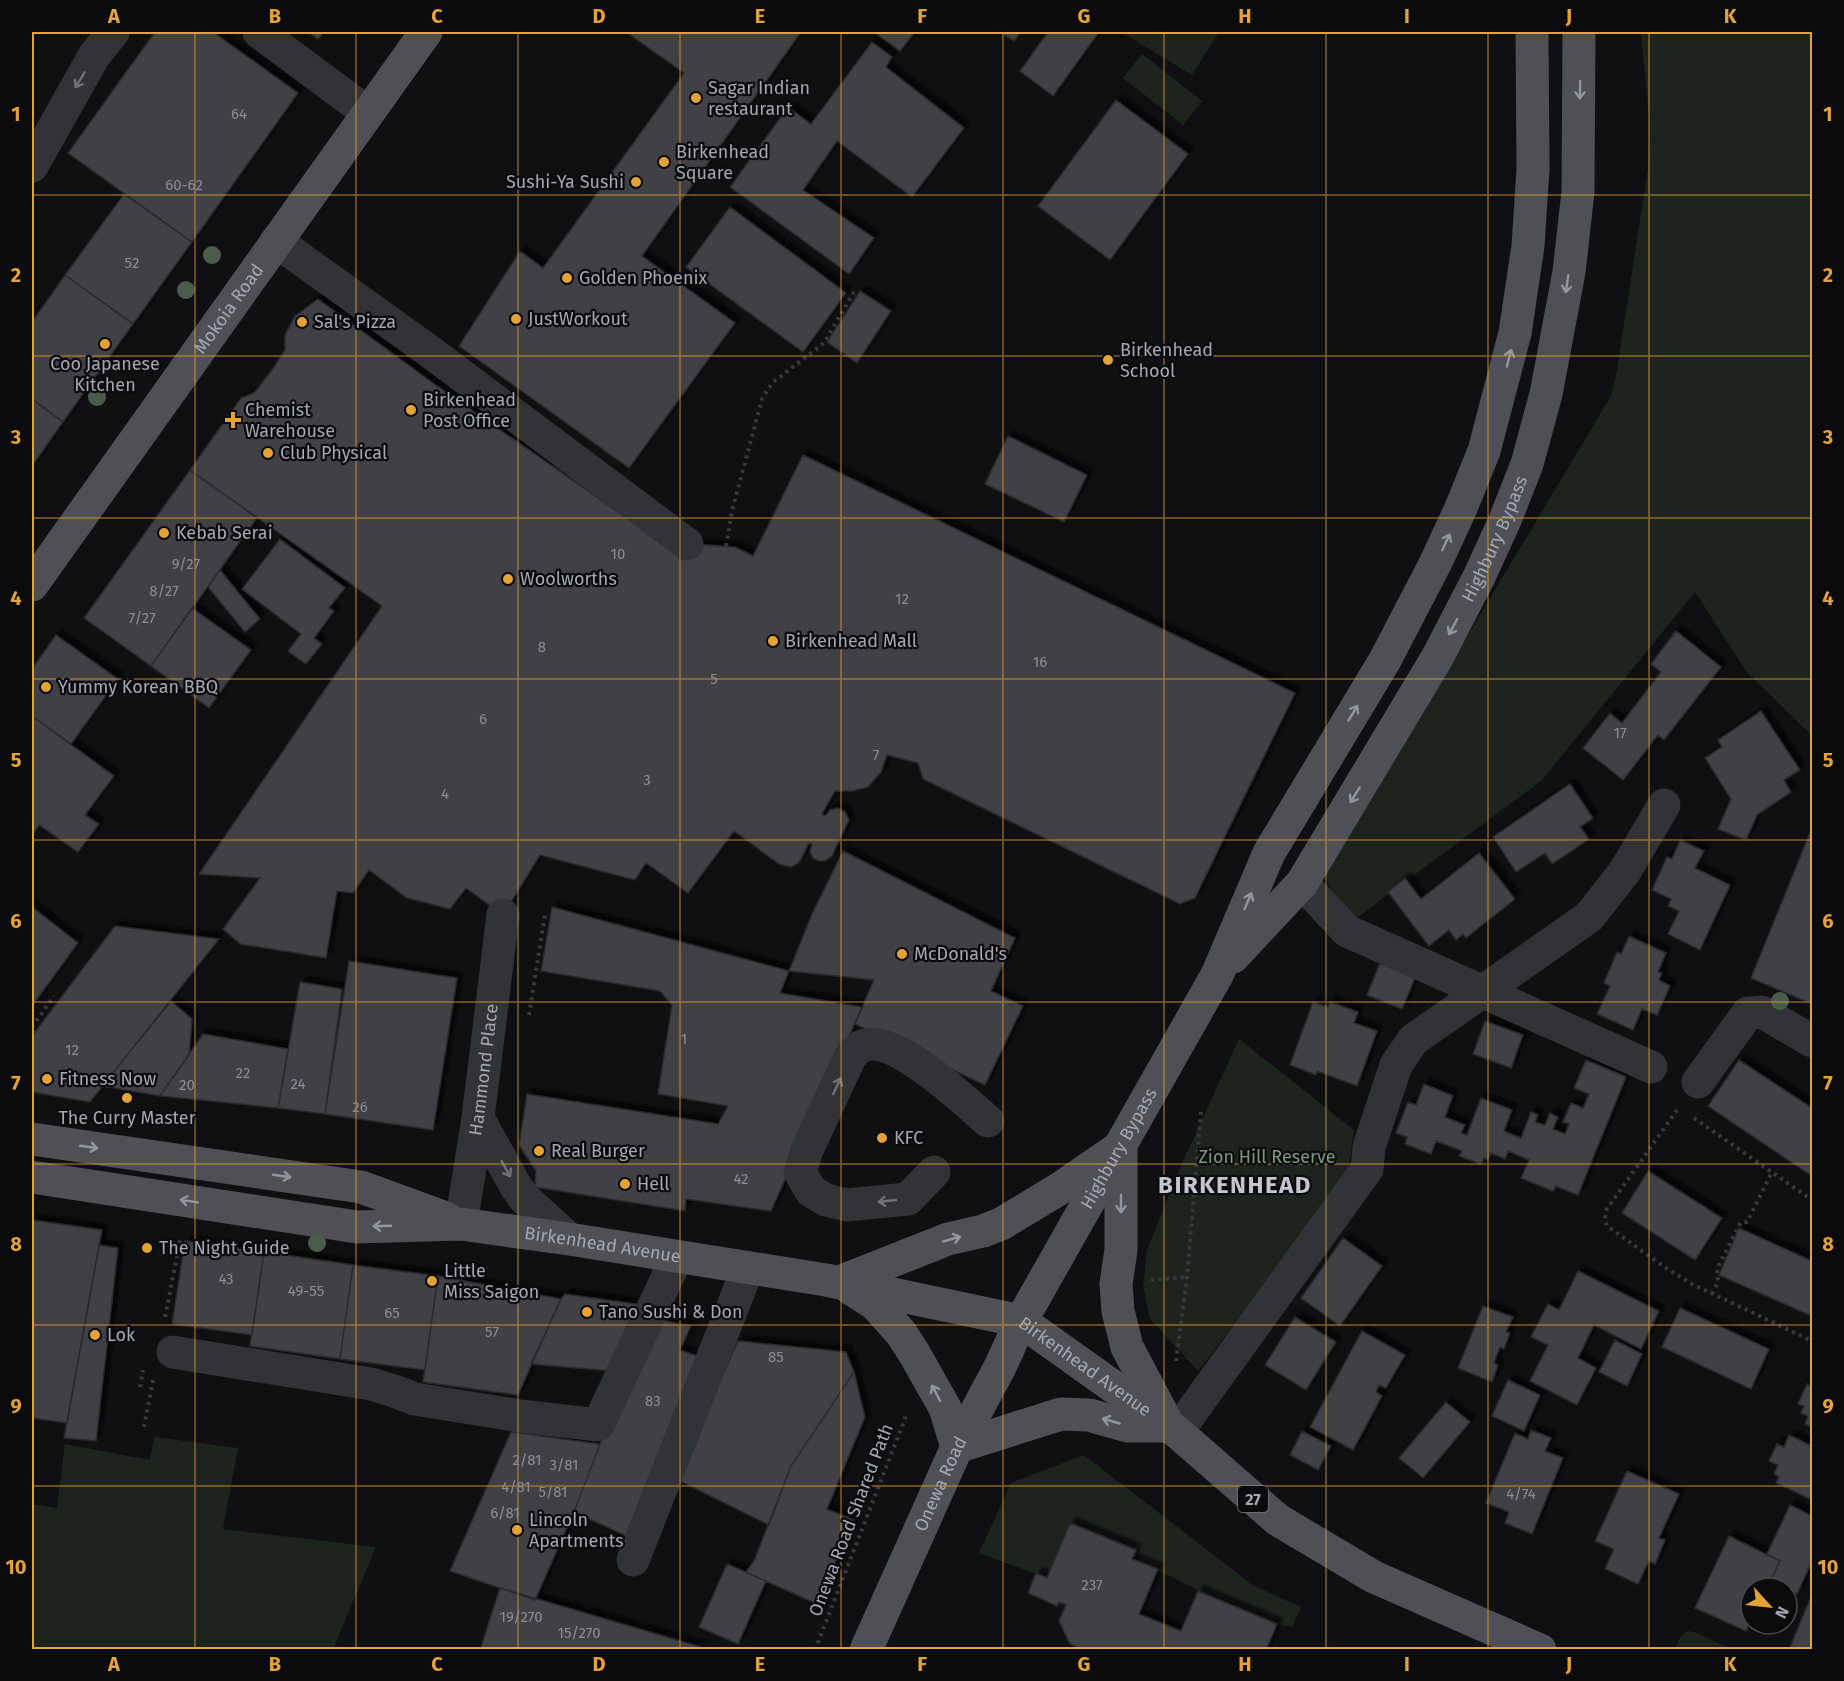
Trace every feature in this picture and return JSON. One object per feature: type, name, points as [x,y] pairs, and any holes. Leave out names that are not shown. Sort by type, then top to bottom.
[{"type":"main road","name":"Mokoia Road","points":[[32,585],[426,32]]},
{"type":"main road","name":"Highbury Bypass","points":[[1021,1321],[1217,975],[1269,853],[1385,660],[1435,564],[1484,451],[1515,333],[1528,246],[1533,169],[1532,32]]},
{"type":"main road","name":"Highbury Bypass","points":[[1217,975],[1302,884],[1437,658],[1479,577],[1527,464],[1546,394],[1569,272],[1578,192],[1579,32]]},
{"type":"main road","name":"Birkenhead Avenue","points":[[32,1139],[361,1187],[462,1224]]},
{"type":"main road","points":[[839,1282],[948,1239],[983,1231],[1001,1224],[1059,1189],[1121,1145]]},
{"type":"main road","points":[[1121,1145],[1121,1250],[1116,1284],[1118,1311],[1127,1347],[1145,1384],[1173,1429]]},
{"type":"main road","name":"Birkenhead Avenue","points":[[32,1177],[357,1227],[462,1224],[569,1239],[839,1282],[1021,1321],[1173,1429],[1278,1520],[1310,1541],[1374,1577],[1539,1650]]},
{"type":"main road","points":[[839,1282],[875,1304],[901,1334],[945,1408],[957,1447],[1061,1414],[1089,1415],[1128,1426],[1173,1429]]},
{"type":"main road","name":"Onewa Road","points":[[866,1650],[957,1447],[1000,1367],[1021,1321]]},
{"type":"street","points":[[32,166],[94,56],[113,32]]},
{"type":"street","points":[[259,32],[368,113]]},
{"type":"street","points":[[276,241],[429,351],[687,544]]},
{"type":"street","points":[[1173,1429],[1367,1169],[1369,1147],[1395,1065],[1413,1040],[1589,917],[1625,871],[1664,805]]},
{"type":"street","points":[[1302,884],[1347,931],[1651,1066]]},
{"type":"street","name":"Hammond Place","points":[[462,1224],[478,1118],[503,915]]},
{"type":"street","points":[[1698,1082],[1748,1013],[1762,1012],[1812,1041]]},
{"type":"street","points":[[934,1172],[908,1199],[847,1205],[826,1200],[811,1191],[800,1172],[807,1150],[851,1055],[862,1046],[884,1046],[920,1065],[988,1121]]},
{"type":"street","points":[[478,1118],[524,1198],[569,1239]]},
{"type":"street","points":[[172,1352],[371,1384],[415,1399],[520,1416],[598,1425],[677,1257]]},
{"type":"street","points":[[633,1560],[748,1268]]},
{"type":"path","points":[[726,546],[732,511],[762,399],[772,383],[824,343],[854,292]]},
{"type":"path","points":[[528,1022],[545,915]]},
{"type":"path","points":[[32,1027],[54,996]]},
{"type":"path","points":[[1671,1102],[1679,1107],[1607,1209],[1605,1218],[1607,1226],[1663,1266],[1712,1294],[1812,1341]]},
{"type":"path","points":[[1176,1365],[1201,1111]]},
{"type":"path","points":[[1688,1114],[1812,1200]]},
{"type":"path","points":[[1712,1294],[1718,1282],[1717,1269],[1742,1222],[1747,1222],[1772,1172]]},
{"type":"path","points":[[177,1255],[181,1234]]},
{"type":"path","points":[[1146,1280],[1186,1276]]},
{"type":"path","name":"Onewa Road Shared Path","points":[[815,1650],[905,1419],[905,1409]]},
{"type":"green space","points":[[1124,32],[1219,32],[1192,75]]},
{"type":"green space","points":[[1641,32],[1812,32],[1812,736],[1746,671],[1695,592],[1542,780],[1355,919],[1338,908],[1325,874],[1611,396],[1648,169],[1649,118]]},
{"type":"green space","points":[[1142,54],[1202,101],[1183,125],[1123,78]]},
{"type":"green space","name":"Zion Hill Reserve","points":[[1239,1039],[1354,1130],[1347,1179],[1198,1371],[1150,1319],[1143,1286],[1147,1250],[1180,1168]]},
{"type":"green space","points":[[154,1437],[238,1448],[223,1529],[376,1547],[333,1649],[32,1649],[32,1504],[57,1508],[65,1444],[150,1460]]},
{"type":"green space","points":[[1084,1455],[1254,1586],[1301,1607],[1292,1627],[1231,1606],[1132,1559],[1136,1551],[1047,1578],[979,1553],[1011,1483]]},
{"type":"green space","points":[[1689,1631],[1732,1649],[1675,1649],[1681,1636]]},
{"type":"building","points":[[155,32],[213,32],[298,93],[192,242],[68,153]]},
{"type":"building","points":[[308,32],[324,32],[318,39]]},
{"type":"building","name":"Birkenhead Square","points":[[626,32],[801,32],[642,256],[735,323],[629,468],[459,346],[520,251],[543,268],[684,73]]},
{"type":"building","points":[[874,32],[915,32],[900,51]]},
{"type":"building","points":[[1000,32],[1021,32],[1014,41]]},
{"type":"building","points":[[1048,32],[1099,32],[1053,96],[1020,71]]},
{"type":"building","points":[[872,42],[892,57],[886,67],[964,128],[912,197],[837,141],[803,190],[874,238],[849,274],[730,187],[788,107],[811,124]]},
{"type":"building","points":[[1116,100],[1188,154],[1110,260],[1038,206]]},
{"type":"building","points":[[124,194],[192,242],[133,324],[65,275]]},
{"type":"building","points":[[730,207],[846,293],[803,352],[686,267]]},
{"type":"building","points":[[65,275],[133,324],[63,422],[32,399],[32,322]]},
{"type":"building","points":[[860,291],[891,311],[857,363],[827,342]]},
{"type":"building","name":"Birkenhead Mall","points":[[318,299],[433,383],[670,548],[674,543],[735,547],[753,556],[803,455],[1295,693],[1195,898],[1180,904],[923,779],[918,763],[887,755],[881,772],[868,787],[852,791],[835,791],[822,814],[825,816],[830,810],[838,808],[845,812],[849,820],[832,856],[825,861],[813,858],[810,852],[812,844],[809,843],[797,864],[791,867],[779,864],[734,831],[688,893],[646,863],[635,880],[540,855],[503,915],[466,888],[450,909],[407,898],[369,870],[353,893],[337,891],[326,958],[240,944],[223,929],[260,878],[199,874],[382,606],[190,470],[241,398],[254,393],[272,370],[285,350],[285,335],[295,316]]},
{"type":"building","points":[[32,399],[63,422],[32,466]]},
{"type":"building","points":[[1008,436],[1087,475],[1064,522],[985,484]]},
{"type":"building","points":[[190,470],[257,518],[151,666],[84,618]]},
{"type":"building","points":[[280,539],[345,588],[329,608],[334,611],[314,638],[322,644],[306,664],[288,651],[301,634],[242,589]]},
{"type":"building","points":[[220,570],[260,619],[245,632],[208,587]]},
{"type":"building","points":[[192,608],[251,650],[209,708],[151,666]]},
{"type":"building","points":[[1676,631],[1721,667],[1664,740],[1658,735],[1623,780],[1583,748],[1610,713],[1622,723],[1661,672],[1651,664]]},
{"type":"building","points":[[56,635],[118,679],[71,744],[32,716],[32,669]]},
{"type":"building","points":[[1761,711],[1800,770],[1784,780],[1791,792],[1757,815],[1746,840],[1718,829],[1731,799],[1705,758],[1722,747],[1718,740]]},
{"type":"building","points":[[32,716],[114,776],[85,815],[99,824],[78,852],[39,825],[32,835]]},
{"type":"building","points":[[1570,784],[1593,818],[1580,827],[1589,839],[1552,864],[1545,853],[1516,872],[1493,837]]},
{"type":"building","points":[[1812,828],[1812,1004],[1751,978]]},
{"type":"building","points":[[1680,840],[1704,851],[1695,868],[1730,885],[1700,950],[1668,934],[1679,911],[1668,906],[1671,899],[1652,890],[1667,857],[1672,859]]},
{"type":"building","name":"McDonald's","points":[[843,851],[1015,938],[991,991],[1023,1006],[985,1085],[855,1024],[874,980],[789,971],[812,914]]},
{"type":"building","points":[[1479,853],[1515,899],[1466,938],[1463,934],[1456,940],[1449,930],[1429,946],[1388,892],[1405,878],[1421,899]]},
{"type":"building","points":[[32,907],[78,943],[32,1006]]},
{"type":"building","points":[[552,907],[789,971],[780,993],[862,1007],[771,1211],[686,1199],[685,1211],[535,1187],[536,1171],[519,1145],[527,1094],[718,1124],[728,1106],[658,1094],[672,1005],[660,991],[541,971]]},
{"type":"building","points":[[115,926],[219,939],[90,1102],[32,1092],[32,1036]]},
{"type":"building","points":[[1629,936],[1666,953],[1658,972],[1662,973],[1659,980],[1670,986],[1657,1015],[1642,1009],[1633,1030],[1597,1014],[1610,986],[1604,983],[1617,952],[1621,954]]},
{"type":"building","points":[[349,961],[457,978],[433,1130],[325,1114]]},
{"type":"building","points":[[1380,963],[1415,978],[1402,1009],[1367,995]]},
{"type":"building","points":[[300,982],[342,989],[325,1114],[278,1108]]},
{"type":"building","points":[[171,1001],[192,1019],[189,1055],[160,1096],[102,1086]]},
{"type":"building","points":[[1313,1002],[1328,1007],[1330,1002],[1358,1012],[1354,1023],[1377,1031],[1357,1086],[1317,1071],[1316,1075],[1290,1065]]},
{"type":"building","points":[[1485,1021],[1523,1035],[1511,1068],[1473,1054]]},
{"type":"building","points":[[203,1034],[288,1049],[278,1108],[160,1096]]},
{"type":"building","points":[[1586,1060],[1626,1077],[1578,1195],[1556,1186],[1553,1191],[1521,1178],[1529,1160],[1508,1151],[1505,1159],[1491,1153],[1488,1160],[1484,1158],[1481,1164],[1459,1156],[1462,1151],[1436,1141],[1431,1154],[1405,1144],[1407,1137],[1396,1133],[1408,1102],[1416,1105],[1424,1084],[1453,1096],[1445,1117],[1465,1125],[1461,1133],[1467,1135],[1481,1098],[1512,1110],[1504,1131],[1521,1138],[1531,1112],[1538,1115],[1535,1122],[1545,1125],[1550,1113],[1558,1117],[1553,1129],[1565,1134],[1569,1124],[1563,1122],[1571,1103],[1583,1108],[1589,1094],[1574,1088]]},
{"type":"building","points":[[1739,1060],[1812,1108],[1812,1176],[1708,1106]]},
{"type":"building","points":[[1648,1171],[1722,1218],[1695,1260],[1622,1213]]},
{"type":"building","points":[[32,1220],[102,1230],[67,1423],[32,1418]]},
{"type":"building","points":[[1739,1228],[1812,1261],[1812,1316],[1719,1275]]},
{"type":"building","points":[[1343,1238],[1382,1266],[1340,1326],[1301,1298]]},
{"type":"building","points":[[185,1241],[264,1252],[252,1335],[172,1324]]},
{"type":"building","name":"Lok","points":[[99,1245],[118,1248],[96,1441],[64,1438]]},
{"type":"building","points":[[264,1252],[353,1265],[340,1359],[250,1346]]},
{"type":"building","points":[[353,1265],[438,1276],[425,1370],[340,1359]]},
{"type":"building","points":[[1578,1271],[1659,1311],[1641,1349],[1594,1325],[1578,1358],[1596,1368],[1577,1405],[1530,1381],[1548,1345],[1531,1337],[1548,1304],[1559,1310]]},
{"type":"building","points":[[438,1276],[561,1299],[518,1395],[423,1382]]},
{"type":"building","points":[[565,1294],[643,1305],[612,1371],[531,1364]]},
{"type":"building","points":[[1483,1306],[1513,1317],[1506,1332],[1510,1333],[1504,1349],[1500,1347],[1494,1363],[1498,1365],[1492,1382],[1458,1368]]},
{"type":"building","points":[[1680,1308],[1769,1349],[1751,1389],[1662,1347]]},
{"type":"building","points":[[1295,1317],[1336,1342],[1306,1390],[1265,1365]]},
{"type":"building","points":[[656,1319],[691,1326],[680,1350],[703,1358],[631,1538],[574,1512],[600,1444]]},
{"type":"building","points":[[1362,1331],[1405,1355],[1386,1388],[1379,1385],[1376,1392],[1382,1396],[1353,1450],[1310,1427]]},
{"type":"building","points":[[1615,1340],[1642,1354],[1627,1386],[1599,1372]]},
{"type":"building","points":[[738,1341],[846,1352],[854,1372],[791,1466],[769,1525],[676,1479]]},
{"type":"building","points":[[854,1372],[865,1417],[827,1509],[854,1520],[817,1604],[746,1572],[754,1561],[791,1466]]},
{"type":"building","points":[[1508,1380],[1540,1395],[1524,1431],[1492,1416]]},
{"type":"building","points":[[1807,1384],[1812,1387],[1812,1427],[1805,1424],[1808,1416],[1801,1413],[1804,1406],[1798,1404]]},
{"type":"building","points":[[1446,1402],[1470,1422],[1423,1478],[1399,1458]]},
{"type":"building","points":[[1531,1430],[1551,1438],[1545,1451],[1563,1458],[1532,1534],[1505,1523],[1509,1512],[1486,1503],[1515,1433],[1528,1439]]},
{"type":"building","points":[[1302,1431],[1331,1446],[1318,1470],[1290,1455]]},
{"type":"building","name":"Lincoln Apartments","points":[[511,1432],[600,1444],[574,1512],[535,1600],[450,1571]]},
{"type":"building","points":[[1789,1435],[1812,1446],[1812,1500],[1776,1483],[1779,1477],[1774,1474],[1778,1465],[1769,1461],[1777,1444],[1784,1447]]},
{"type":"building","points":[[1627,1471],[1679,1494],[1659,1538],[1665,1540],[1655,1564],[1649,1561],[1638,1584],[1605,1569],[1614,1549],[1595,1541]]},
{"type":"building","points":[[1790,1505],[1812,1516],[1812,1561],[1799,1590],[1799,1576],[1773,1576],[1780,1561],[1767,1554]]},
{"type":"building","points":[[1070,1523],[1136,1550],[1132,1559],[1158,1569],[1139,1614],[1181,1631],[1198,1591],[1277,1624],[1266,1650],[1083,1650],[1070,1644],[1059,1621],[1066,1605],[1059,1602],[1057,1606],[1028,1593],[1036,1573],[1047,1578]]},
{"type":"building","points":[[1729,1536],[1780,1561],[1773,1576],[1739,1576],[1739,1628],[1695,1608]]},
{"type":"building","points":[[727,1564],[766,1581],[738,1644],[699,1627]]},
{"type":"building","points":[[500,1588],[701,1647],[701,1650],[480,1650]]},
{"type":"building","points":[[1810,1599],[1812,1600],[1812,1650],[1789,1650],[1795,1636],[1799,1636],[1799,1626]]},
{"type":"place","name":"Sagar Indian restaurant","points":[[696,98]]},
{"type":"place","name":"Birkenhead Square","points":[[664,162]]},
{"type":"place","name":"Sushi-Ya Sushi","points":[[636,182]]},
{"type":"place","name":"Golden Phoenix","points":[[567,278]]},
{"type":"place","name":"JustWorkout","points":[[516,319]]},
{"type":"place","name":"Sal's Pizza","points":[[302,322]]},
{"type":"place","name":"Coo Japanese Kitchen","points":[[105,344]]},
{"type":"place","name":"Birkenhead School","points":[[1108,360]]},
{"type":"place","name":"Birkenhead Post Office","points":[[411,410]]},
{"type":"place","name":"Chemist Warehouse","points":[[233,420]]},
{"type":"place","name":"Club Physical","points":[[268,453]]},
{"type":"place","name":"Kebab Serai","points":[[164,533]]},
{"type":"place","name":"Woolworths","points":[[508,579]]},
{"type":"place","name":"Birkenhead Mall","points":[[773,641]]},
{"type":"place","name":"Yummy Korean BBQ","points":[[46,687]]},
{"type":"place","name":"McDonald's","points":[[902,954]]},
{"type":"place","name":"Fitness Now","points":[[47,1079]]},
{"type":"place","name":"The Curry Master","points":[[127,1098]]},
{"type":"place","name":"KFC","points":[[882,1138]]},
{"type":"place","name":"Real Burger","points":[[539,1151]]},
{"type":"place","name":"Hell","points":[[625,1184]]},
{"type":"place","name":"The Night Guide","points":[[147,1248]]},
{"type":"place","name":"Little Miss Saigon","points":[[432,1281]]},
{"type":"place","name":"Tano Sushi & Don","points":[[587,1312]]},
{"type":"place","name":"Lok","points":[[95,1335]]},
{"type":"place","name":"Lincoln Apartments","points":[[517,1530]]},
{"type":"district","name":"BIRKENHEAD","points":[[1235,1185]]}]
